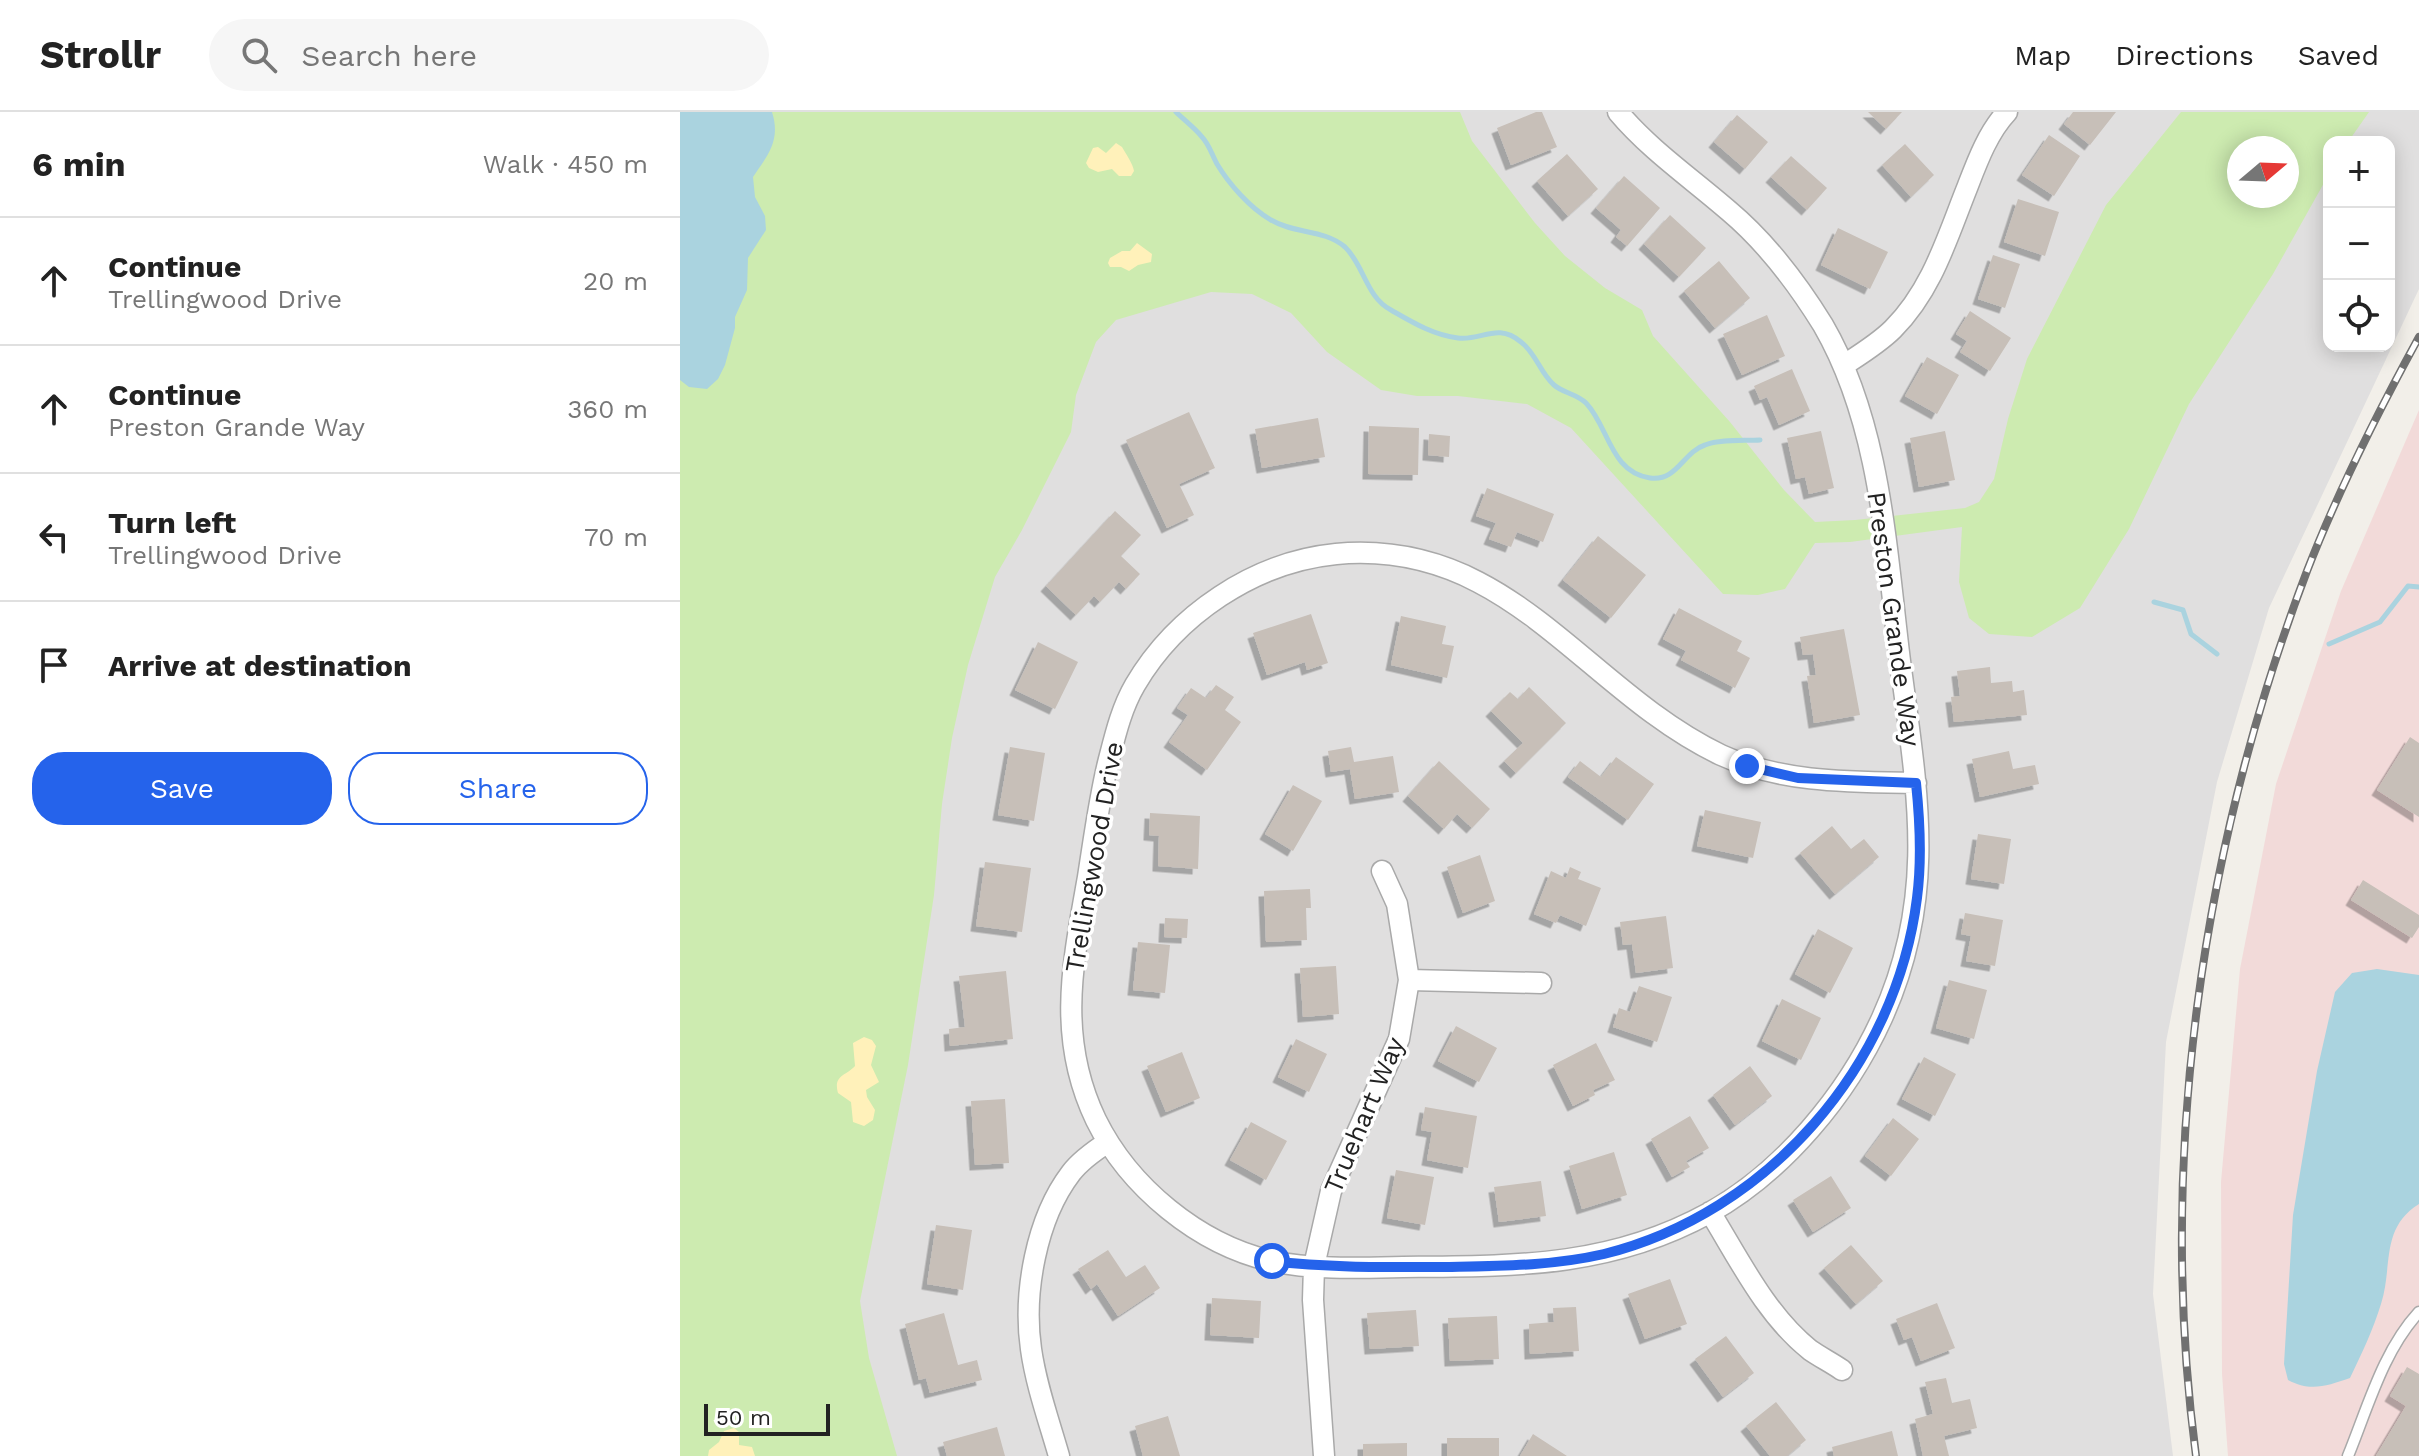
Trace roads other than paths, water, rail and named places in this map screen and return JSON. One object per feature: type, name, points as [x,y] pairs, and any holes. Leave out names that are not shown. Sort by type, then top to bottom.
[{"type":"street","name":"Preston Grande Way","points":[[1314,1266],[1498,1266],[1569,1261],[1631,1246],[1710,1212],[1775,1164],[1815,1125],[1860,1061],[1897,983],[1917,898],[1921,851],[1916,783],[1873,467],[1844,365],[1805,298],[1771,253],[1733,214],[1636,133],[1618,112]]},
{"type":"street","points":[[1844,365],[1892,330],[1920,297],[1998,115]]},
{"type":"street","name":"Trellingwood Drive","points":[[1314,1266],[1261,1258],[1201,1231],[1177,1216],[1138,1181],[1108,1142],[1084,1090],[1069,1011],[1072,973],[1103,784],[1116,732],[1136,684],[1168,640],[1206,606],[1259,575],[1309,558],[1362,553],[1412,558],[1456,570],[1506,596],[1666,722],[1720,754],[1747,766],[1798,778],[1916,783]]},
{"type":"street","name":"Truehart Way","points":[[1324,1456],[1313,1300],[1314,1266],[1331,1191],[1399,1039],[1409,980],[1397,904],[1382,871]]},
{"type":"street","points":[[1409,980],[1541,983]]},
{"type":"street","points":[[1059,1456],[1031,1349],[1029,1317],[1032,1281],[1042,1235],[1062,1187],[1081,1161],[1108,1142]]},
{"type":"street","points":[[1710,1212],[1757,1288],[1782,1321],[1809,1349],[1842,1370]]},
{"type":"lane","points":[[2348,1456],[2389,1354],[2405,1327],[2419,1312]]},
{"type":"water","points":[[680,112],[772,112],[775,131],[772,147],[753,177],[755,197],[765,216],[766,230],[748,258],[747,290],[735,317],[725,365],[718,379],[707,389],[689,387],[680,380]]},
{"type":"water","points":[[2377,969],[2419,975],[2419,1204],[2398,1225],[2393,1236],[2381,1304],[2350,1378],[2326,1385],[2304,1386],[2288,1380],[2284,1364],[2293,1215],[2317,1071],[2335,992],[2352,973]]},
{"type":"waterway","points":[[1176,112],[1209,146],[1222,172],[1248,202],[1280,224],[1328,237],[1345,247],[1370,289],[1391,310],[1440,334],[1467,338],[1504,333],[1521,342],[1554,385],[1586,403],[1618,458],[1637,474],[1650,478],[1667,476],[1697,449],[1711,443],[1760,440]]},
{"type":"waterway","points":[[2329,644],[2380,622],[2408,586],[2419,587]]},
{"type":"waterway","points":[[2154,602],[2183,610],[2191,634],[2217,654]]},
{"type":"railway","points":[[2196,1456],[2185,1345],[2182,1232],[2186,1120],[2197,1007],[2215,895],[2239,785],[2270,677],[2307,571],[2359,452],[2419,337]]}]
